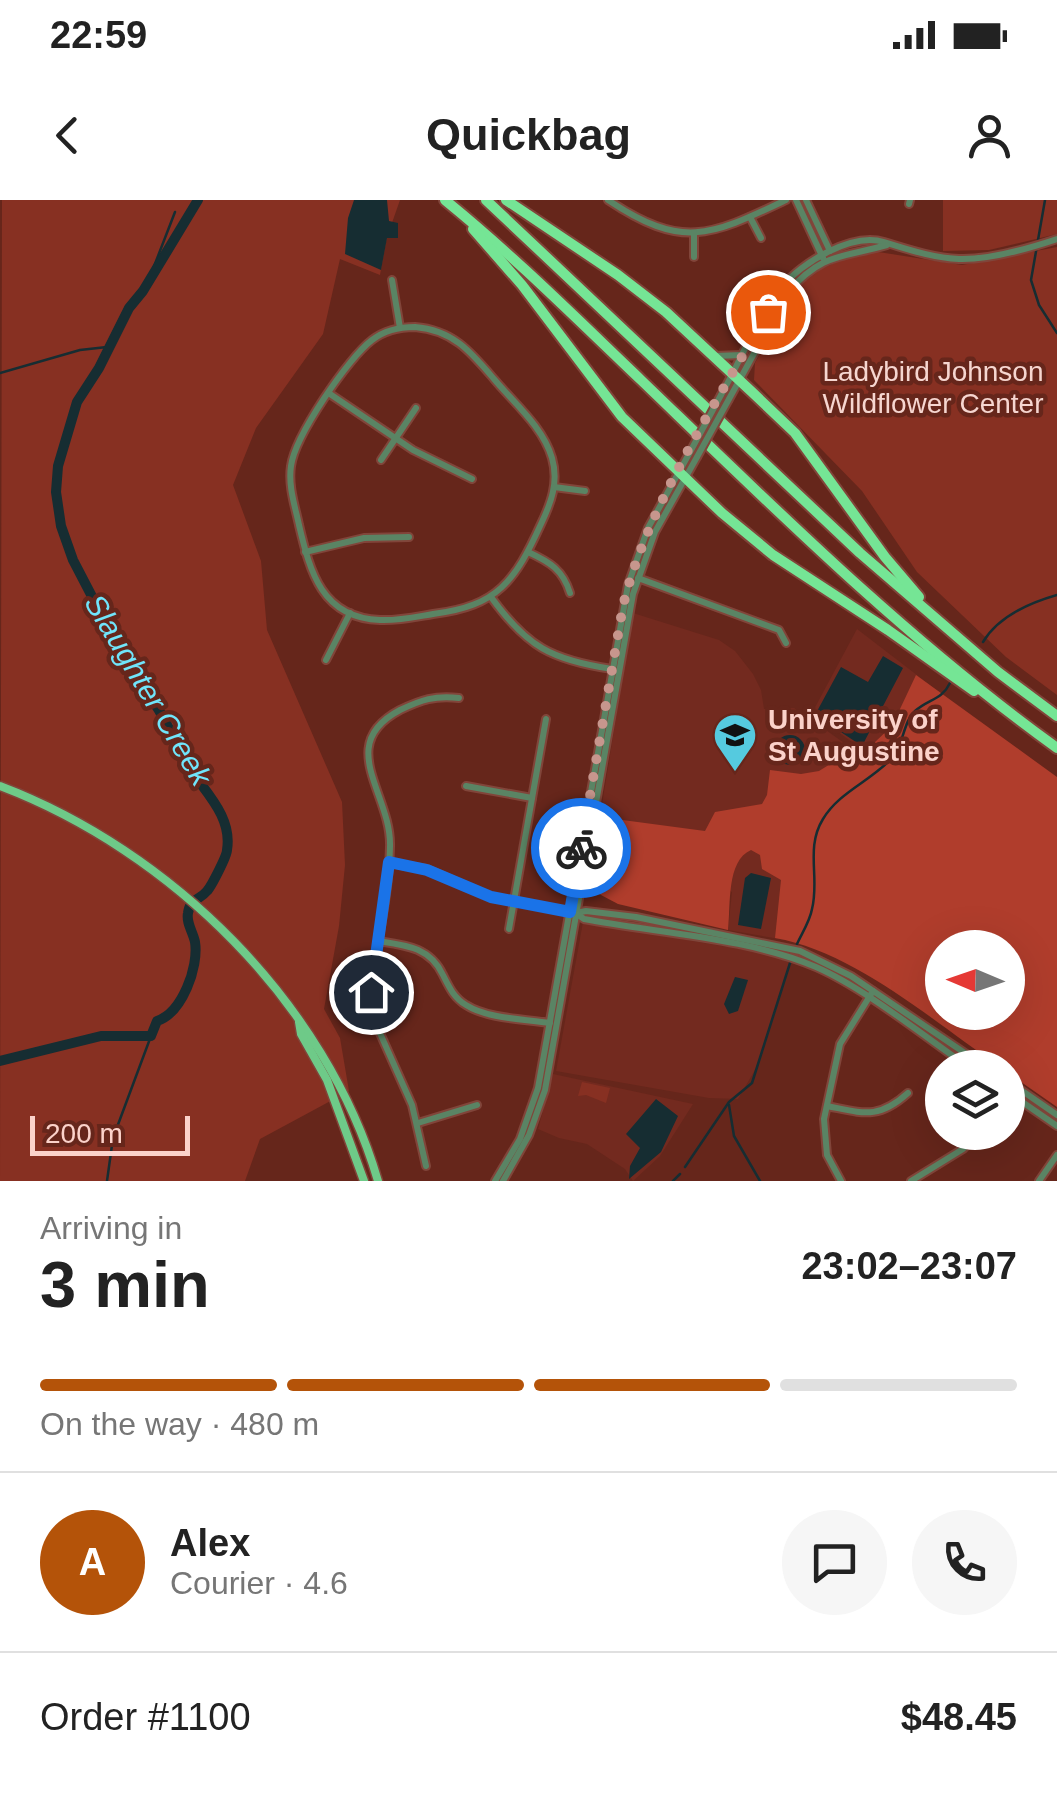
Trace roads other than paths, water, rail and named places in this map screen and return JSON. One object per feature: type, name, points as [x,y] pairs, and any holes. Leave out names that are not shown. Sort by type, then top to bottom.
[{"type":"highway","points":[[486,200],[825,521],[947,628],[1057,716]]},
{"type":"highway","points":[[506,200],[666,312],[795,433],[885,557],[947,628]]},
{"type":"highway","points":[[449,203],[522,285],[622,417],[707,498],[773,556],[1057,748]]},
{"type":"highway","points":[[449,203],[526,270],[858,585],[1006,711]]},
{"type":"main road","points":[[0,788],[106,838],[163,876],[241,948],[307,1030],[362,1134],[378,1181]]},
{"type":"main road","points":[[299,1022],[301,1034],[341,1114],[364,1181]]},
{"type":"street","points":[[608,200],[657,228],[694,233],[720,229],[786,200]]},
{"type":"street","points":[[796,200],[827,256]]},
{"type":"street","points":[[806,200],[827,256]]},
{"type":"street","points":[[750,218],[761,238]]},
{"type":"street","points":[[694,233],[694,257]]},
{"type":"street","points":[[736,378],[743,355],[781,288],[796,271],[827,256],[887,245],[958,259],[1057,239]]},
{"type":"street","points":[[502,1181],[526,1133],[553,1024],[633,569],[648,528],[788,292],[827,256]]},
{"type":"street","points":[[392,280],[400,328]]},
{"type":"street","points":[[400,328],[436,330],[468,348],[544,438],[554,466],[550,505],[518,572],[491,597],[464,610],[388,620],[350,613],[330,600],[319,586],[306,552],[290,483],[300,437],[330,394],[369,342],[400,328]]},
{"type":"street","points":[[713,356],[743,355]]},
{"type":"street","points":[[330,394],[418,454],[472,479]]},
{"type":"street","points":[[380,460],[416,408]]},
{"type":"street","points":[[615,669],[638,578],[682,474]]},
{"type":"street","points":[[554,487],[585,490]]},
{"type":"street","points":[[675,497],[694,492],[707,498]]},
{"type":"street","points":[[306,552],[370,537],[409,537]]},
{"type":"street","points":[[528,552],[556,566],[570,594]]},
{"type":"street","points":[[638,578],[778,630],[786,642]]},
{"type":"street","points":[[491,597],[516,630],[544,652],[571,662],[615,669]]},
{"type":"street","points":[[326,660],[350,613]]},
{"type":"street","points":[[426,1166],[418,1123],[374,1016],[371,992],[389,862],[389,824],[368,763],[371,736],[384,720],[422,700],[438,696],[459,698]]},
{"type":"street","points":[[509,930],[546,719]]},
{"type":"street","points":[[466,786],[532,798]]},
{"type":"street","points":[[389,862],[427,870],[472,891],[514,902],[631,917],[788,947],[833,965],[961,1050]]},
{"type":"street","points":[[573,912],[584,919],[789,957],[837,978],[943,1050]]},
{"type":"street","points":[[378,941],[410,946],[426,954],[440,968],[452,992],[467,1006],[553,1024]]},
{"type":"street","points":[[841,1181],[824,1140],[827,1106],[840,1044],[874,991]]},
{"type":"street","points":[[827,1106],[876,1113],[893,1107],[908,1093]]},
{"type":"street","points":[[1025,1096],[1057,1115]]},
{"type":"street","points":[[1025,1100],[1057,1126]]},
{"type":"street","points":[[418,1123],[477,1104]]},
{"type":"street","points":[[494,1181],[526,1133]]},
{"type":"street","points":[[911,1181],[961,1150]]},
{"type":"street","points":[[1042,1180],[1057,1155]]},
{"type":"water","points":[[354,200],[387,200],[389,221],[398,223],[398,238],[387,238],[381,270],[345,254]]},
{"type":"water","points":[[883,656],[903,668],[862,746],[815,715],[841,667],[868,682]]},
{"type":"water","points":[[790,735],[804,744],[805,750],[796,764],[790,765],[776,756],[775,750],[784,736]]},
{"type":"water","points":[[751,873],[771,878],[761,929],[738,925],[745,878]]},
{"type":"water","points":[[735,977],[748,980],[738,1011],[729,1014],[724,1004]]},
{"type":"water","points":[[656,1099],[678,1116],[661,1152],[629,1179],[630,1166],[640,1148],[626,1134]]},
{"type":"waterway","name":"Slaughter Creek","points":[[0,1061],[101,1036],[151,1036],[157,1021],[174,1009],[187,988],[196,952],[189,908],[209,888],[226,853],[228,837],[221,813],[185,761],[159,710],[137,683],[73,560],[61,526],[56,492],[58,466],[77,402],[129,308],[198,200]]},
{"type":"waterway","points":[[1045,200],[1031,280],[1039,305],[1057,333]]},
{"type":"waterway","points":[[155,272],[175,212]]},
{"type":"waterway","points":[[0,373],[80,350],[107,347]]},
{"type":"waterway","points":[[983,642],[1015,612],[1057,595]]},
{"type":"waterway","points":[[797,944],[812,909],[815,841],[823,819],[838,801],[892,758],[911,716],[943,693],[950,683]]},
{"type":"waterway","points":[[685,1167],[729,1102],[752,1083],[790,963]]},
{"type":"waterway","points":[[107,1181],[113,1138],[151,1036]]},
{"type":"waterway","points":[[729,1105],[734,1136],[760,1181]]},
{"type":"waterway","points":[[673,1181],[680,1174]]},
{"type":"place","name":"University of St Augustine","points":[[735,773]]},
{"type":"park label","name":"Ladybird Johnson Wildflower Center","points":[[933,387]]}]
